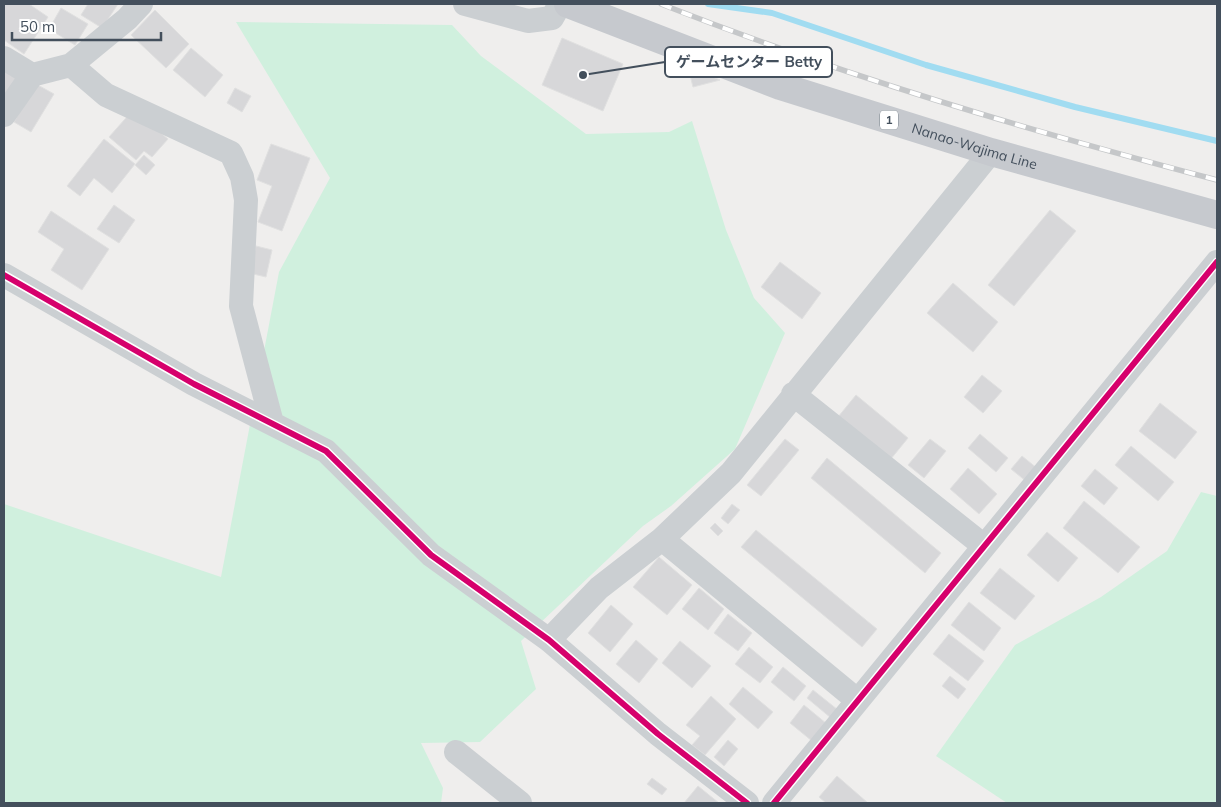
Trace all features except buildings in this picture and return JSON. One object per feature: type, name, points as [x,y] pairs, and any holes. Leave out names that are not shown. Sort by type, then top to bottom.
[{"type":"main road","name":"Nanao-Wajima Line","points":[[568,4],[780,86],[991,152],[1217,214]]},
{"type":"street","points":[[4,116],[32,75],[71,65],[127,19],[141,4]]},
{"type":"street","points":[[465,4],[528,21],[552,18],[560,4]]},
{"type":"street","points":[[4,58],[32,75]]},
{"type":"street","points":[[71,65],[106,95],[231,153],[242,178],[246,200],[241,306],[272,423]]},
{"type":"street","points":[[549,640],[599,588],[662,539],[731,473],[793,394],[991,152]]},
{"type":"street","points":[[774,803],[1217,262]]},
{"type":"street","points":[[4,275],[194,384],[326,451],[431,555],[549,640],[658,734],[748,803]]},
{"type":"street","points":[[793,394],[984,546]]},
{"type":"street","points":[[662,539],[857,700]]},
{"type":"street","points":[[456,752],[520,803]]},
{"type":"green space","points":[[236,22],[452,25],[481,56],[586,134],[669,132],[692,121],[726,230],[754,298],[785,333],[735,449],[671,506],[643,526],[521,641],[536,689],[480,742],[421,743],[443,788],[441,803],[4,803],[4,504],[221,577],[279,272],[330,178]]},
{"type":"green space","points":[[1201,492],[1217,496],[1217,803],[1007,803],[936,756],[1015,645],[1101,597],[1167,551]]},
{"type":"waterway","points":[[708,4],[772,13],[926,65],[1075,107],[1217,141]]},
{"type":"railway","points":[[661,4],[798,55],[936,100],[1076,142],[1217,180]]},
{"type":"cycle path","points":[[774,803],[1217,262]]},
{"type":"cycle path","points":[[4,275],[194,384],[326,451],[431,555],[549,640],[658,734],[747,803]]},
{"type":"place","name":"ゲームセンター Betty","points":[[583,75]]}]
